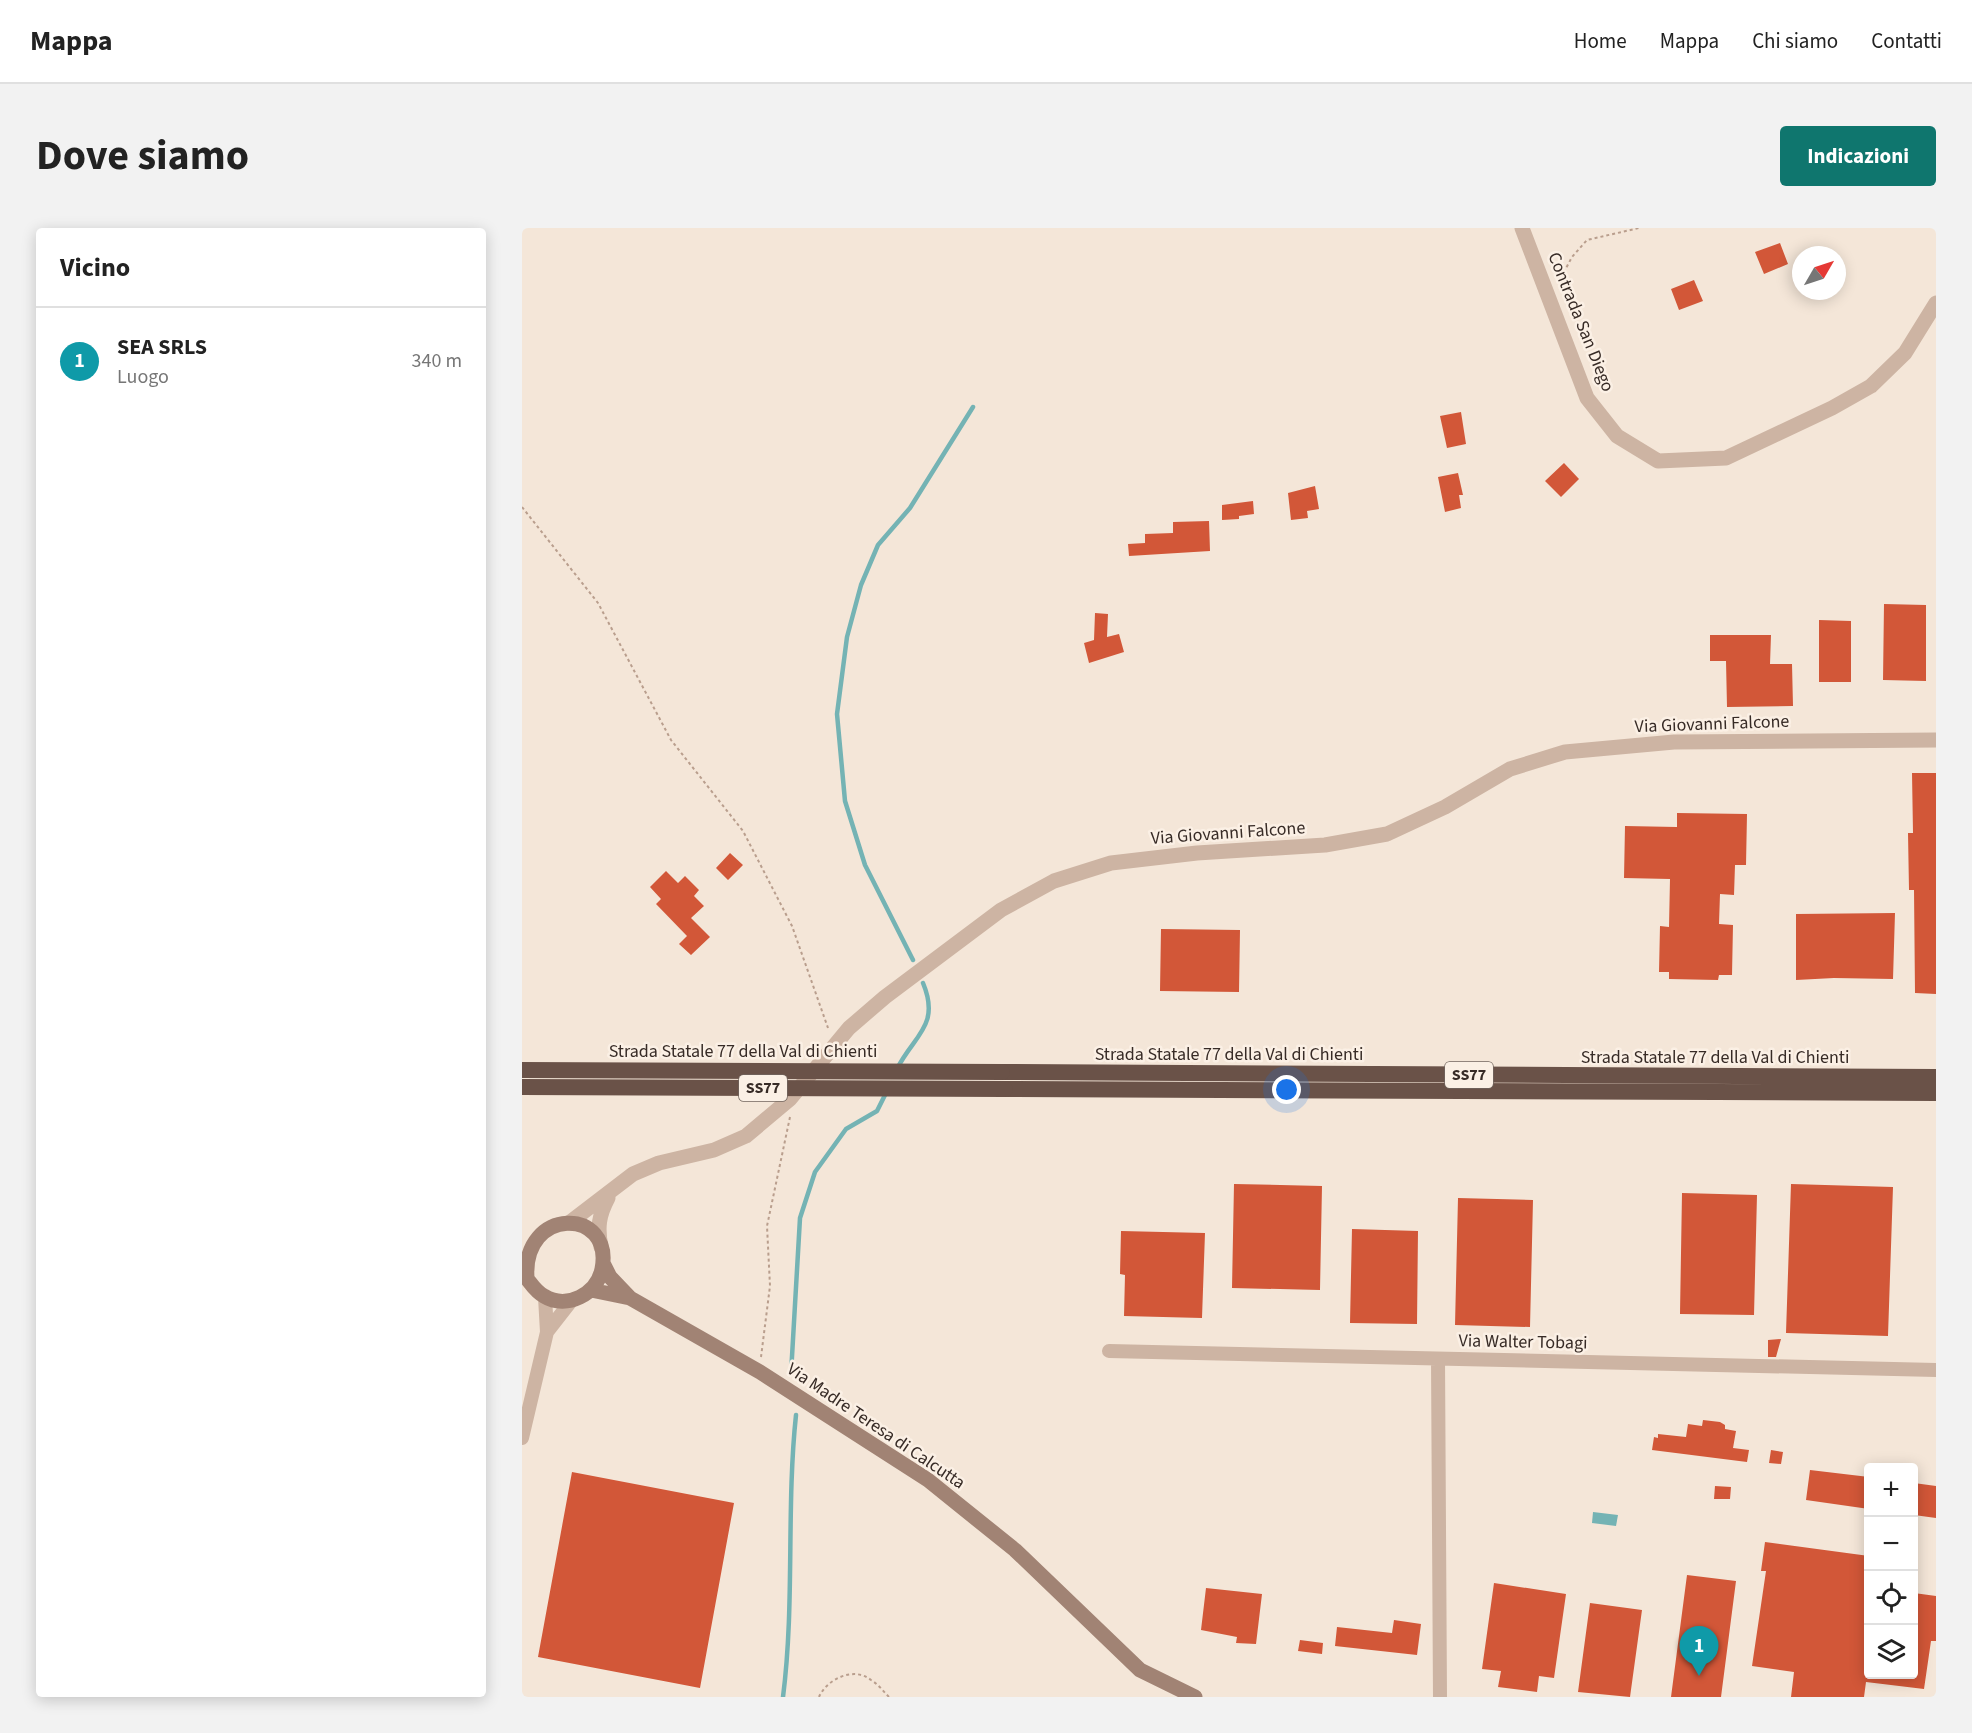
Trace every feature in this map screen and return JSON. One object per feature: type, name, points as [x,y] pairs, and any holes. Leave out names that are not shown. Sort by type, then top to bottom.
[{"type":"highway","name":"Strada Statale 77 della Val di Chienti","points":[[522,1070],[1003,1080],[1936,1093]]},
{"type":"highway","name":"Strada Statale 77 della Val di Chienti","points":[[522,1087],[1003,1080],[1936,1077]]},
{"type":"main road","points":[[569,1223],[590,1233],[602,1258],[597,1282],[591,1290],[572,1300],[544,1297],[534,1289],[525,1276],[524,1257],[527,1238],[549,1225],[569,1223]]},
{"type":"main road","name":"Via Madre Teresa di Calcutta","points":[[602,1258],[610,1277],[630,1298],[760,1372],[928,1480],[1015,1550],[1140,1670],[1196,1697]]},
{"type":"main road","name":"Via Madre Teresa di Calcutta","points":[[591,1290],[630,1298]]},
{"type":"street","name":"Contrada San Diego","points":[[1522,228],[1587,398],[1617,436],[1658,461],[1726,458],[1832,408],[1871,386],[1905,353],[1936,303]]},
{"type":"street","name":"Via Giovanni Falcone","points":[[569,1223],[633,1174],[659,1163],[714,1150],[746,1136],[790,1099],[849,1028],[885,997],[1001,910],[1054,881],[1111,863],[1197,853],[1325,845],[1387,834],[1445,807],[1510,769],[1565,752],[1674,742],[1936,740]]},
{"type":"street","points":[[602,1258],[597,1228],[601,1212],[612,1190]]},
{"type":"street","points":[[522,1438],[547,1332],[544,1297]]},
{"type":"street","points":[[547,1332],[572,1300]]},
{"type":"street","name":"Via Walter Tobagi","points":[[1109,1351],[1936,1370]]},
{"type":"street","points":[[1438,1359],[1440,1697]]},
{"type":"path","points":[[1549,299],[1572,257],[1587,240],[1640,228]]},
{"type":"path","points":[[522,507],[598,603],[671,740],[743,831],[792,926],[834,1045]]},
{"type":"path","points":[[760,1372],[770,1286],[768,1226],[790,1123],[790,1099]]},
{"type":"path","points":[[819,1697],[824,1686],[846,1674],[870,1678],[889,1697]]},
{"type":"water","points":[[1593,1512],[1618,1515],[1616,1526],[1592,1523]]},
{"type":"building","points":[[1780,243],[1788,264],[1764,274],[1755,252]]},
{"type":"building","points":[[1694,280],[1703,301],[1679,310],[1671,289]]},
{"type":"building","points":[[1461,412],[1466,444],[1447,448],[1440,416]]},
{"type":"building","points":[[1564,463],[1579,479],[1561,497],[1545,481]]},
{"type":"building","points":[[1458,473],[1463,495],[1459,495],[1461,508],[1445,512],[1438,477]]},
{"type":"building","points":[[1315,486],[1319,509],[1307,511],[1308,518],[1291,520],[1288,493]]},
{"type":"building","points":[[1253,501],[1254,514],[1239,516],[1239,519],[1222,520],[1222,505]]},
{"type":"building","points":[[1209,521],[1210,551],[1129,556],[1128,544],[1145,543],[1145,534],[1173,533],[1173,522]]},
{"type":"building","points":[[1884,604],[1926,605],[1926,681],[1883,680]]},
{"type":"building","points":[[1095,613],[1108,614],[1107,637],[1119,634],[1124,652],[1089,663],[1084,643],[1094,640]]},
{"type":"building","points":[[1819,620],[1851,621],[1851,682],[1819,682]]},
{"type":"building","points":[[1710,635],[1771,635],[1770,664],[1792,664],[1793,706],[1727,707],[1726,661],[1710,661]]},
{"type":"building","points":[[1912,773],[1936,773],[1936,994],[1915,993],[1914,890],[1909,890],[1908,833],[1913,833]]},
{"type":"building","points":[[1677,813],[1747,814],[1746,865],[1735,865],[1734,895],[1720,894],[1719,924],[1733,925],[1732,975],[1719,975],[1718,980],[1669,979],[1669,972],[1659,972],[1660,926],[1669,927],[1670,879],[1624,878],[1625,826],[1677,827]]},
{"type":"building","points":[[730,853],[743,865],[728,880],[716,868]]},
{"type":"building","points":[[666,871],[678,883],[685,876],[699,890],[694,896],[704,906],[691,918],[710,937],[691,955],[679,944],[687,936],[656,904],[661,899],[650,887]]},
{"type":"building","points":[[1895,913],[1893,979],[1796,980],[1796,914]]},
{"type":"building","points":[[1161,929],[1240,930],[1239,992],[1160,991]]},
{"type":"building","points":[[1234,1184],[1322,1186],[1320,1290],[1232,1288]]},
{"type":"building","points":[[1791,1184],[1893,1187],[1888,1336],[1786,1333]]},
{"type":"building","points":[[1682,1193],[1757,1195],[1754,1315],[1680,1314]]},
{"type":"building","points":[[1458,1198],[1533,1200],[1530,1327],[1455,1325]]},
{"type":"building","points":[[1352,1229],[1418,1231],[1417,1324],[1350,1323]]},
{"type":"building","points":[[1121,1231],[1205,1233],[1202,1318],[1124,1316],[1125,1275],[1120,1274]]},
{"type":"building","points":[[1781,1339],[1776,1357],[1768,1357],[1768,1340]]},
{"type":"building","points":[[1703,1420],[1720,1422],[1725,1425],[1725,1429],[1736,1431],[1733,1448],[1749,1450],[1747,1462],[1652,1450],[1654,1437],[1658,1438],[1658,1434],[1686,1437],[1688,1424],[1702,1426]]},
{"type":"building","points":[[1771,1450],[1783,1452],[1781,1464],[1769,1463]]},
{"type":"building","points":[[1810,1470],[1864,1476],[1864,1508],[1806,1500]]},
{"type":"building","points":[[572,1472],[734,1503],[700,1688],[538,1657]]},
{"type":"building","points":[[1918,1484],[1936,1486],[1936,1518],[1918,1516]]},
{"type":"building","points":[[1715,1486],[1731,1487],[1730,1499],[1714,1499]]},
{"type":"building","points":[[1765,1542],[1864,1555],[1864,1679],[1918,1679],[1918,1594],[1936,1596],[1936,1641],[1931,1641],[1924,1689],[1866,1682],[1864,1697],[1791,1697],[1794,1672],[1752,1666],[1766,1571],[1761,1571]]},
{"type":"building","points":[[1687,1575],[1736,1581],[1721,1697],[1671,1697]]},
{"type":"building","points":[[1494,1583],[1566,1594],[1554,1678],[1539,1676],[1537,1692],[1498,1687],[1501,1671],[1482,1669]]},
{"type":"building","points":[[1206,1588],[1262,1594],[1256,1644],[1236,1643],[1237,1637],[1201,1630]]},
{"type":"building","points":[[1590,1603],[1642,1610],[1630,1697],[1578,1692]]},
{"type":"building","points":[[1394,1620],[1421,1624],[1417,1655],[1335,1646],[1337,1627],[1392,1633]]},
{"type":"building","points":[[1300,1640],[1323,1643],[1322,1654],[1298,1651]]},
{"type":"waterway","points":[[913,960],[865,865],[845,801],[837,714],[847,637],[861,585],[878,545],[910,508],[973,407]]},
{"type":"waterway","points":[[897,1069],[923,1030],[927,1020],[928,998],[923,983]]},
{"type":"waterway","points":[[791,1374],[800,1218],[815,1172],[846,1129],[877,1111],[886,1093]]},
{"type":"waterway","points":[[783,1697],[789,1626],[791,1486],[796,1415]]},
{"type":"place","name":"SEA SRLS","points":[[1699,1676]]}]
